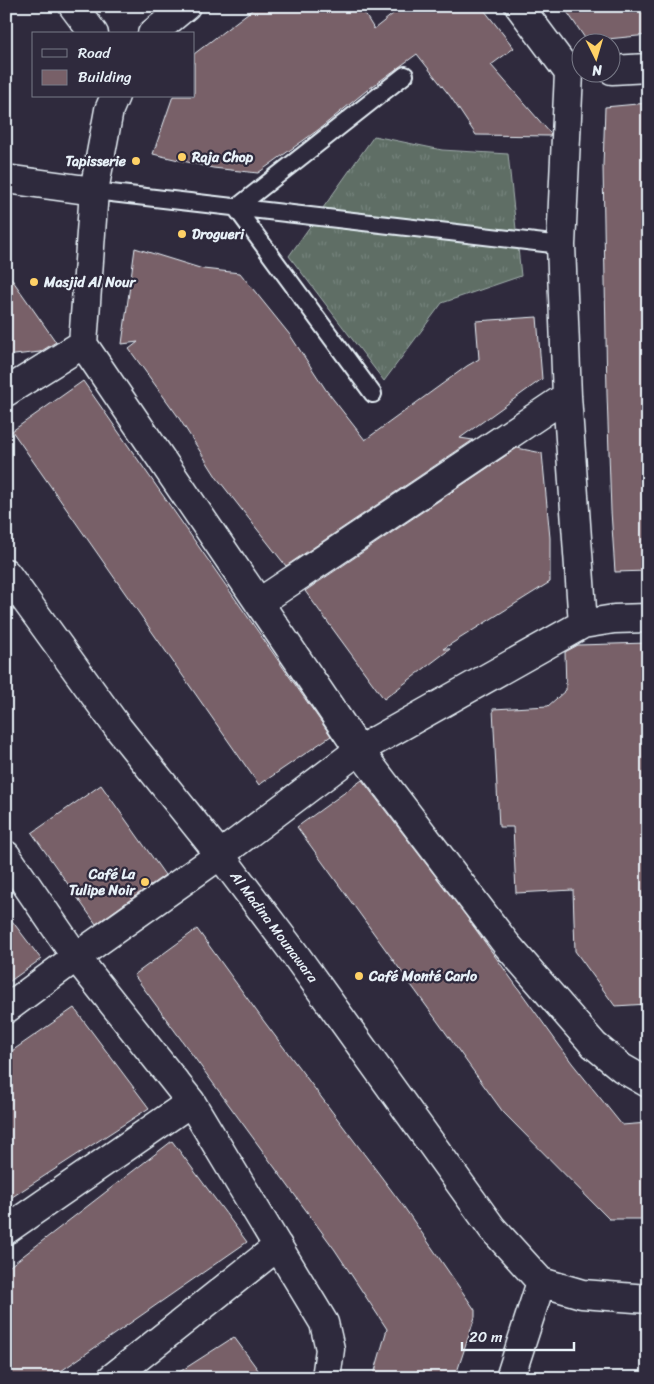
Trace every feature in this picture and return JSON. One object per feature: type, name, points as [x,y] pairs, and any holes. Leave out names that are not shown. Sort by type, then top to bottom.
[{"type":"street","points":[[73,6],[92,32]]},
{"type":"street","points":[[154,32],[186,6]]},
{"type":"street","points":[[519,6],[572,68]]},
{"type":"street","points":[[622,69],[648,68]]},
{"type":"street","points":[[574,82],[561,245],[567,396],[584,624]]},
{"type":"street","points":[[114,98],[109,110],[94,191],[84,344],[359,750],[507,945],[594,1045],[622,1068],[648,1083]]},
{"type":"street","points":[[6,179],[94,191]]},
{"type":"street","points":[[6,392],[84,344]]},
{"type":"street","points":[[260,602],[567,396]]},
{"type":"street","name":"Al Madina Mounawara","points":[[6,573],[119,729],[220,855],[294,953],[492,1228],[541,1282]]},
{"type":"street","points":[[6,1009],[220,855],[359,750],[584,624],[614,619],[648,618]]},
{"type":"street","points":[[6,855],[76,957],[191,1102],[324,1323],[330,1349],[326,1378]]},
{"type":"street","points":[[6,1230],[191,1102]]},
{"type":"street","points":[[112,1378],[278,1246]]},
{"type":"street","points":[[510,1378],[541,1282],[582,1294],[648,1299]]},
{"type":"lane","points":[[236,208],[405,75]]},
{"type":"lane","points":[[94,191],[561,245]]},
{"type":"lane","points":[[236,208],[374,394]]},
{"type":"green space","points":[[374,136],[442,150],[508,154],[521,276],[442,303],[384,381],[289,256]]},
{"type":"building","points":[[257,6],[360,6],[374,29],[403,6],[481,6],[514,48],[491,65],[551,134],[550,136],[476,135],[450,96],[417,54],[366,91],[318,130],[258,173],[213,168],[153,154],[172,98],[195,98],[195,53]]},
{"type":"building","points":[[563,6],[648,6],[648,35],[622,38],[622,32],[581,32]]},
{"type":"building","points":[[648,103],[648,571],[615,572],[607,394],[603,166],[605,107]]},
{"type":"building","points":[[135,248],[203,269],[240,273],[290,335],[326,390],[365,440],[479,359],[476,321],[537,317],[542,379],[460,438],[473,440],[286,566],[217,478],[177,415],[129,349],[138,342],[122,344]]},
{"type":"building","points":[[6,271],[56,342],[40,352],[6,356]]},
{"type":"building","points":[[83,381],[331,736],[259,785],[12,431]]},
{"type":"building","points":[[517,448],[542,453],[550,538],[550,582],[443,649],[450,649],[384,699],[305,591]]},
{"type":"building","points":[[648,643],[648,1004],[615,1006],[575,951],[573,890],[516,893],[513,827],[499,827],[493,709],[548,706],[566,690],[565,652],[578,645]]},
{"type":"building","points":[[362,780],[466,916],[572,1063],[622,1125],[648,1123],[648,1219],[609,1219],[503,1112],[297,827]]},
{"type":"building","points":[[101,785],[165,875],[96,924],[32,833]]},
{"type":"building","points":[[6,913],[41,959],[6,984]]},
{"type":"building","points":[[197,929],[404,1207],[475,1310],[475,1317],[455,1378],[373,1378],[387,1329],[335,1250],[134,975]]},
{"type":"building","points":[[74,1008],[149,1108],[6,1201],[6,1055]]},
{"type":"building","points":[[172,1141],[247,1242],[51,1378],[6,1378],[6,1269]]},
{"type":"building","points":[[234,1337],[264,1378],[170,1378]]},
{"type":"place","name":"Raja Chop","points":[[182,157]]},
{"type":"place","name":"Tapisserie","points":[[136,161]]},
{"type":"place","name":"Drogueri","points":[[182,234]]},
{"type":"place","name":"Masjid Al Nour","points":[[34,282]]},
{"type":"place","name":"Café La Tulipe Noir","points":[[145,882]]},
{"type":"place","name":"Café Monté Carlo","points":[[359,976]]}]
